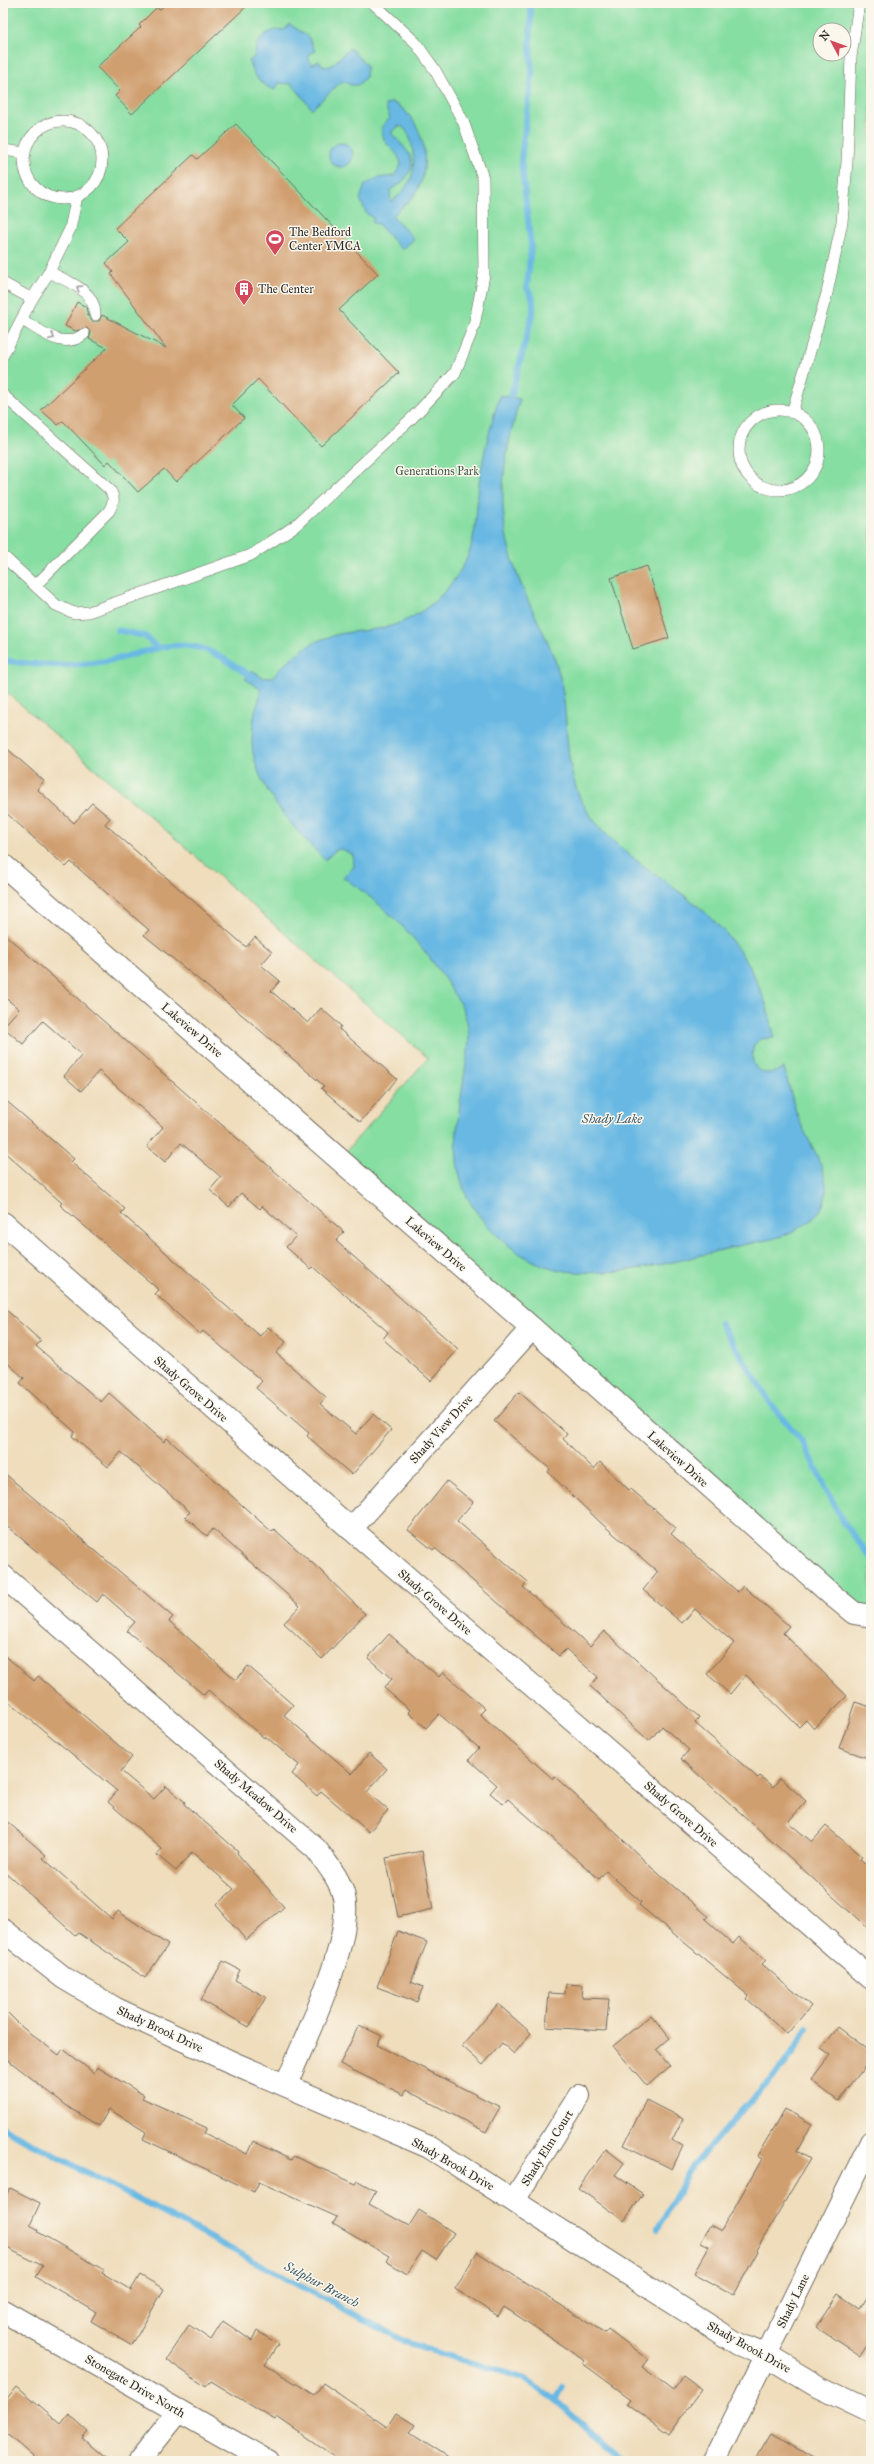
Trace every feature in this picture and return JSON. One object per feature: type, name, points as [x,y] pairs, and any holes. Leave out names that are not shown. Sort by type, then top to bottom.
[{"type":"street","name":"Lakeview Drive","points":[[3,865],[532,1328],[832,1595],[854,1613],[871,1616]]},
{"type":"street","name":"Shady Grove Drive","points":[[3,1223],[351,1529],[871,1978]]},
{"type":"street","name":"Shady View Drive","points":[[351,1529],[532,1328]]},
{"type":"street","name":"Shady Meadow Drive","points":[[3,1576],[316,1850],[336,1876],[344,1897],[346,1925],[334,1965],[286,2085]]},
{"type":"street","name":"Shady Brook Drive","points":[[3,1930],[64,1978],[116,2009],[429,2147],[738,2344],[767,2356],[817,2386],[871,2412]]},
{"type":"street","name":"Shady Elm Court","points":[[514,2200],[580,2096]]},
{"type":"street","name":"Shady Lane","points":[[714,2461],[871,2142]]},
{"type":"street","name":"Stonegate Drive North","points":[[3,2311],[266,2461]]},
{"type":"street","points":[[139,2461],[179,2411]]},
{"type":"lane","points":[[3,556],[56,605],[74,613],[89,612],[251,555],[295,526],[412,418],[455,373],[474,326],[484,275],[484,178],[463,121],[434,70],[415,42],[373,3]]},
{"type":"lane","points":[[792,413],[827,293],[841,228],[847,162],[851,57],[859,3]]},
{"type":"lane","points":[[63,121],[76,123],[88,129],[97,140],[101,152],[102,166],[97,178],[88,189],[77,196],[54,198],[35,187],[28,177],[24,165],[25,153],[29,140],[38,130],[50,123],[63,121]]},
{"type":"lane","points":[[3,150],[25,153]]},
{"type":"lane","points":[[3,355],[32,299],[49,272],[70,229],[77,196]]},
{"type":"lane","points":[[49,272],[88,294],[95,305],[95,315]]},
{"type":"lane","points":[[3,283],[32,299]]},
{"type":"lane","points":[[22,320],[56,340],[69,341],[84,334]]},
{"type":"lane","points":[[3,395],[104,484],[113,496],[114,502],[109,511],[36,585]]},
{"type":"lane","points":[[779,410],[792,413],[804,419],[812,428],[818,440],[819,453],[816,465],[809,476],[799,485],[787,490],[774,490],[762,486],[751,479],[743,468],[739,455],[742,435],[754,419],[766,412],[779,410]]},
{"type":"green space","name":"Generations Park","points":[[3,3],[871,3],[871,1616],[339,1159],[428,1058],[3,689]]},
{"type":"water","points":[[289,24],[308,36],[315,51],[310,53],[308,57],[312,65],[318,61],[325,67],[331,66],[350,48],[367,66],[366,77],[358,85],[351,85],[342,81],[312,109],[292,84],[279,83],[275,90],[262,83],[255,75],[249,61],[255,56],[257,44],[264,36],[273,31],[285,30]]},
{"type":"water","points":[[392,102],[403,109],[412,119],[423,143],[425,156],[421,182],[415,194],[393,216],[414,239],[402,250],[378,224],[372,223],[373,218],[366,213],[360,199],[365,185],[377,178],[394,176],[401,165],[400,159],[384,139],[382,133],[382,126],[390,118],[385,105]],"holes":[[[399,126],[404,128],[408,133],[412,147],[414,163],[413,170],[411,179],[406,187],[391,202],[390,190],[399,185],[407,177],[411,170],[412,163],[408,152],[392,134],[392,131]]]},
{"type":"water","points":[[341,143],[349,147],[353,155],[349,163],[341,167],[333,163],[329,155],[333,147]]},
{"type":"water","name":"Shady Lake","points":[[500,395],[520,399],[508,446],[505,468],[503,511],[506,533],[519,579],[546,637],[559,673],[563,692],[570,766],[582,801],[592,818],[614,842],[708,915],[723,930],[747,962],[764,999],[774,1038],[760,1039],[754,1045],[752,1053],[755,1066],[758,1070],[769,1073],[784,1068],[798,1117],[823,1170],[826,1192],[822,1208],[815,1217],[806,1224],[785,1235],[657,1265],[636,1269],[595,1273],[556,1269],[538,1263],[522,1255],[507,1244],[487,1225],[473,1206],[463,1187],[458,1168],[456,1148],[457,1126],[469,1039],[465,1014],[435,965],[412,937],[387,911],[343,877],[354,867],[353,855],[342,849],[336,850],[325,860],[302,836],[278,807],[260,776],[252,743],[255,712],[260,689],[245,679],[252,670],[263,678],[273,677],[299,652],[323,639],[338,634],[383,628],[397,624],[422,611],[443,593],[452,582],[467,558],[473,540],[483,462],[490,428]]},
{"type":"building","points":[[167,3],[250,3],[132,114],[115,96],[120,91],[97,67],[141,27],[139,25],[157,7],[159,10]]},
{"type":"building","name":"The Center","points":[[236,124],[378,274],[339,310],[399,373],[321,446],[258,379],[232,405],[244,418],[176,482],[164,469],[138,492],[109,461],[105,465],[63,421],[58,425],[41,410],[107,348],[89,339],[91,333],[87,328],[75,331],[65,326],[77,302],[86,307],[88,316],[92,321],[99,321],[102,315],[166,348],[111,274],[113,272],[106,263],[129,242],[115,228],[193,155],[197,159]]},
{"type":"building","points":[[647,566],[669,638],[633,649],[611,578]]},
{"type":"building","points":[[3,745],[44,781],[37,789],[74,823],[92,803],[110,818],[105,824],[246,947],[255,937],[272,952],[261,965],[280,981],[271,991],[308,1023],[321,1008],[341,1026],[339,1029],[397,1079],[360,1122],[321,1088],[324,1086],[247,1019],[144,935],[149,930],[71,862],[66,867],[3,810]]},
{"type":"building","points":[[3,933],[344,1232],[336,1241],[458,1349],[431,1381],[383,1339],[388,1332],[313,1267],[311,1269],[286,1247],[296,1236],[262,1206],[260,1209],[241,1193],[229,1207],[210,1190],[221,1177],[181,1143],[165,1162],[147,1146],[163,1127],[99,1071],[81,1091],[64,1076],[82,1055],[43,1021],[23,1044],[3,1027],[19,1009],[3,996]]},
{"type":"building","points":[[3,1098],[74,1159],[71,1162],[125,1209],[121,1213],[260,1336],[268,1327],[286,1342],[276,1353],[326,1397],[320,1404],[356,1434],[373,1414],[391,1430],[352,1475],[307,1436],[309,1433],[256,1388],[262,1381],[203,1331],[200,1334],[155,1294],[159,1290],[60,1205],[62,1203],[3,1151]]},
{"type":"building","points":[[3,1307],[41,1341],[36,1346],[101,1402],[109,1393],[164,1442],[167,1438],[272,1532],[274,1529],[320,1570],[365,1614],[322,1659],[284,1623],[300,1606],[213,1529],[207,1536],[185,1517],[190,1512],[121,1452],[108,1467],[72,1436],[75,1432],[20,1383],[24,1378],[3,1359]]},
{"type":"building","points":[[519,1392],[567,1434],[563,1439],[594,1469],[600,1462],[629,1490],[631,1489],[676,1528],[671,1534],[738,1592],[743,1586],[789,1626],[783,1633],[847,1696],[814,1729],[806,1720],[799,1727],[746,1675],[730,1694],[707,1674],[734,1643],[695,1609],[682,1623],[643,1590],[658,1572],[601,1523],[548,1472],[550,1469],[494,1421]]},
{"type":"building","points":[[3,1472],[173,1617],[169,1621],[236,1680],[248,1666],[293,1705],[284,1715],[352,1774],[369,1753],[387,1769],[367,1792],[388,1810],[369,1832],[321,1791],[317,1796],[292,1774],[299,1765],[265,1736],[264,1738],[208,1690],[204,1695],[127,1631],[135,1622],[103,1594],[97,1602],[3,1523]]},
{"type":"building","points":[[447,1481],[473,1502],[457,1521],[528,1582],[523,1587],[590,1646],[604,1631],[699,1717],[695,1723],[758,1778],[760,1776],[773,1787],[780,1778],[806,1801],[788,1822],[812,1842],[826,1826],[862,1857],[860,1859],[871,1868],[871,1931],[681,1759],[689,1750],[662,1726],[649,1741],[590,1686],[598,1677],[566,1649],[559,1656],[435,1548],[433,1550],[408,1530]]},
{"type":"building","points":[[389,1634],[439,1677],[443,1672],[485,1709],[480,1714],[553,1779],[555,1777],[593,1811],[652,1868],[708,1916],[705,1919],[733,1944],[739,1937],[766,1960],[762,1964],[811,2006],[787,2034],[747,1999],[749,1996],[639,1905],[641,1902],[606,1871],[599,1879],[508,1799],[503,1804],[490,1793],[497,1785],[469,1760],[479,1748],[439,1714],[426,1728],[408,1712],[410,1710],[384,1688],[392,1679],[368,1658]]},
{"type":"building","points":[[3,1654],[34,1681],[38,1676],[132,1757],[121,1771],[154,1799],[166,1786],[185,1802],[184,1804],[238,1851],[237,1853],[284,1907],[246,1940],[216,1905],[234,1889],[192,1852],[176,1871],[157,1855],[162,1849],[108,1802],[117,1791],[3,1697]]},
{"type":"building","points":[[855,1702],[871,1707],[871,1759],[839,1748]]},
{"type":"building","points":[[3,1818],[46,1855],[43,1858],[112,1919],[118,1911],[168,1945],[145,1978],[79,1933],[76,1936],[3,1870]]},
{"type":"building","points":[[422,1851],[433,1909],[398,1917],[386,1858]]},
{"type":"building","points":[[398,1931],[427,1942],[411,1982],[423,1987],[417,2002],[377,1987]]},
{"type":"building","points":[[223,1961],[240,1970],[235,1980],[266,1997],[249,2027],[201,2000]]},
{"type":"building","points":[[566,1984],[583,1985],[582,1998],[609,1999],[606,2031],[546,2027],[549,1993],[565,1994]]},
{"type":"building","points":[[498,2004],[531,2033],[514,2054],[502,2043],[483,2065],[462,2046]]},
{"type":"building","points":[[3,2008],[23,2028],[59,2055],[63,2049],[94,2073],[97,2067],[144,2095],[142,2098],[207,2128],[204,2133],[247,2154],[253,2141],[291,2160],[293,2156],[356,2184],[358,2181],[376,2191],[369,2204],[409,2226],[419,2210],[454,2233],[436,2260],[422,2251],[407,2274],[386,2261],[389,2256],[333,2224],[337,2217],[259,2182],[254,2192],[143,2139],[146,2132],[109,2109],[99,2126],[71,2109],[3,2056]]},
{"type":"building","points":[[651,2015],[670,2038],[656,2050],[670,2066],[647,2086],[613,2046]]},
{"type":"building","points":[[359,2025],[382,2036],[377,2045],[500,2107],[486,2132],[406,2090],[404,2095],[340,2064]]},
{"type":"building","points":[[838,2027],[871,2052],[871,2059],[838,2101],[811,2080],[830,2055],[821,2049]]},
{"type":"building","points":[[646,2100],[683,2119],[672,2140],[683,2146],[672,2169],[624,2145]]},
{"type":"building","points":[[785,2109],[812,2124],[797,2151],[810,2159],[756,2250],[758,2251],[734,2295],[694,2273],[709,2246],[701,2242],[710,2225],[721,2231],[762,2159],[757,2156]]},
{"type":"building","points":[[606,2149],[624,2163],[615,2175],[643,2194],[624,2221],[578,2188]]},
{"type":"building","points":[[10,2188],[40,2203],[30,2225],[39,2230],[38,2232],[104,2270],[102,2273],[131,2290],[140,2275],[164,2289],[132,2345],[91,2321],[96,2312],[36,2277],[43,2266],[3,2246],[3,2202]]},
{"type":"building","points":[[477,2252],[605,2333],[608,2329],[648,2359],[642,2367],[673,2390],[683,2375],[702,2389],[669,2434],[627,2404],[631,2399],[582,2363],[585,2360],[504,2307],[498,2316],[455,2289]]},
{"type":"building","points":[[871,2291],[871,2342],[861,2357],[816,2327],[838,2294],[860,2309]]},
{"type":"building","points":[[223,2321],[252,2341],[257,2331],[278,2344],[265,2365],[315,2395],[323,2383],[387,2427],[396,2413],[415,2425],[410,2433],[453,2461],[341,2461],[277,2417],[275,2420],[211,2381],[206,2387],[166,2359],[189,2325],[211,2340]]},
{"type":"building","points":[[17,2386],[61,2424],[69,2414],[88,2431],[82,2438],[109,2461],[38,2461],[3,2431],[3,2403]]},
{"type":"building","points":[[772,2433],[820,2461],[755,2461]]},
{"type":"waterway","points":[[509,404],[533,312],[533,299],[527,288],[531,246],[521,160],[532,74],[530,45],[531,12],[528,3]]},
{"type":"waterway","points":[[117,630],[145,636],[157,648]]},
{"type":"waterway","points":[[3,660],[47,665],[92,663],[176,645],[196,647],[212,652],[255,678]]},
{"type":"waterway","points":[[721,1324],[771,1404],[802,1441],[842,1520],[871,1558]]},
{"type":"waterway","points":[[658,2228],[694,2164],[785,2064],[808,2027]]},
{"type":"waterway","name":"Sulphur Branch","points":[[3,2128],[412,2345],[523,2378],[555,2400],[624,2461]]},
{"type":"waterway","points":[[555,2400],[562,2387]]},
{"type":"place","name":"The Bedford Center YMCA","points":[[275,256]]},
{"type":"place","name":"The Center","points":[[244,306]]}]
